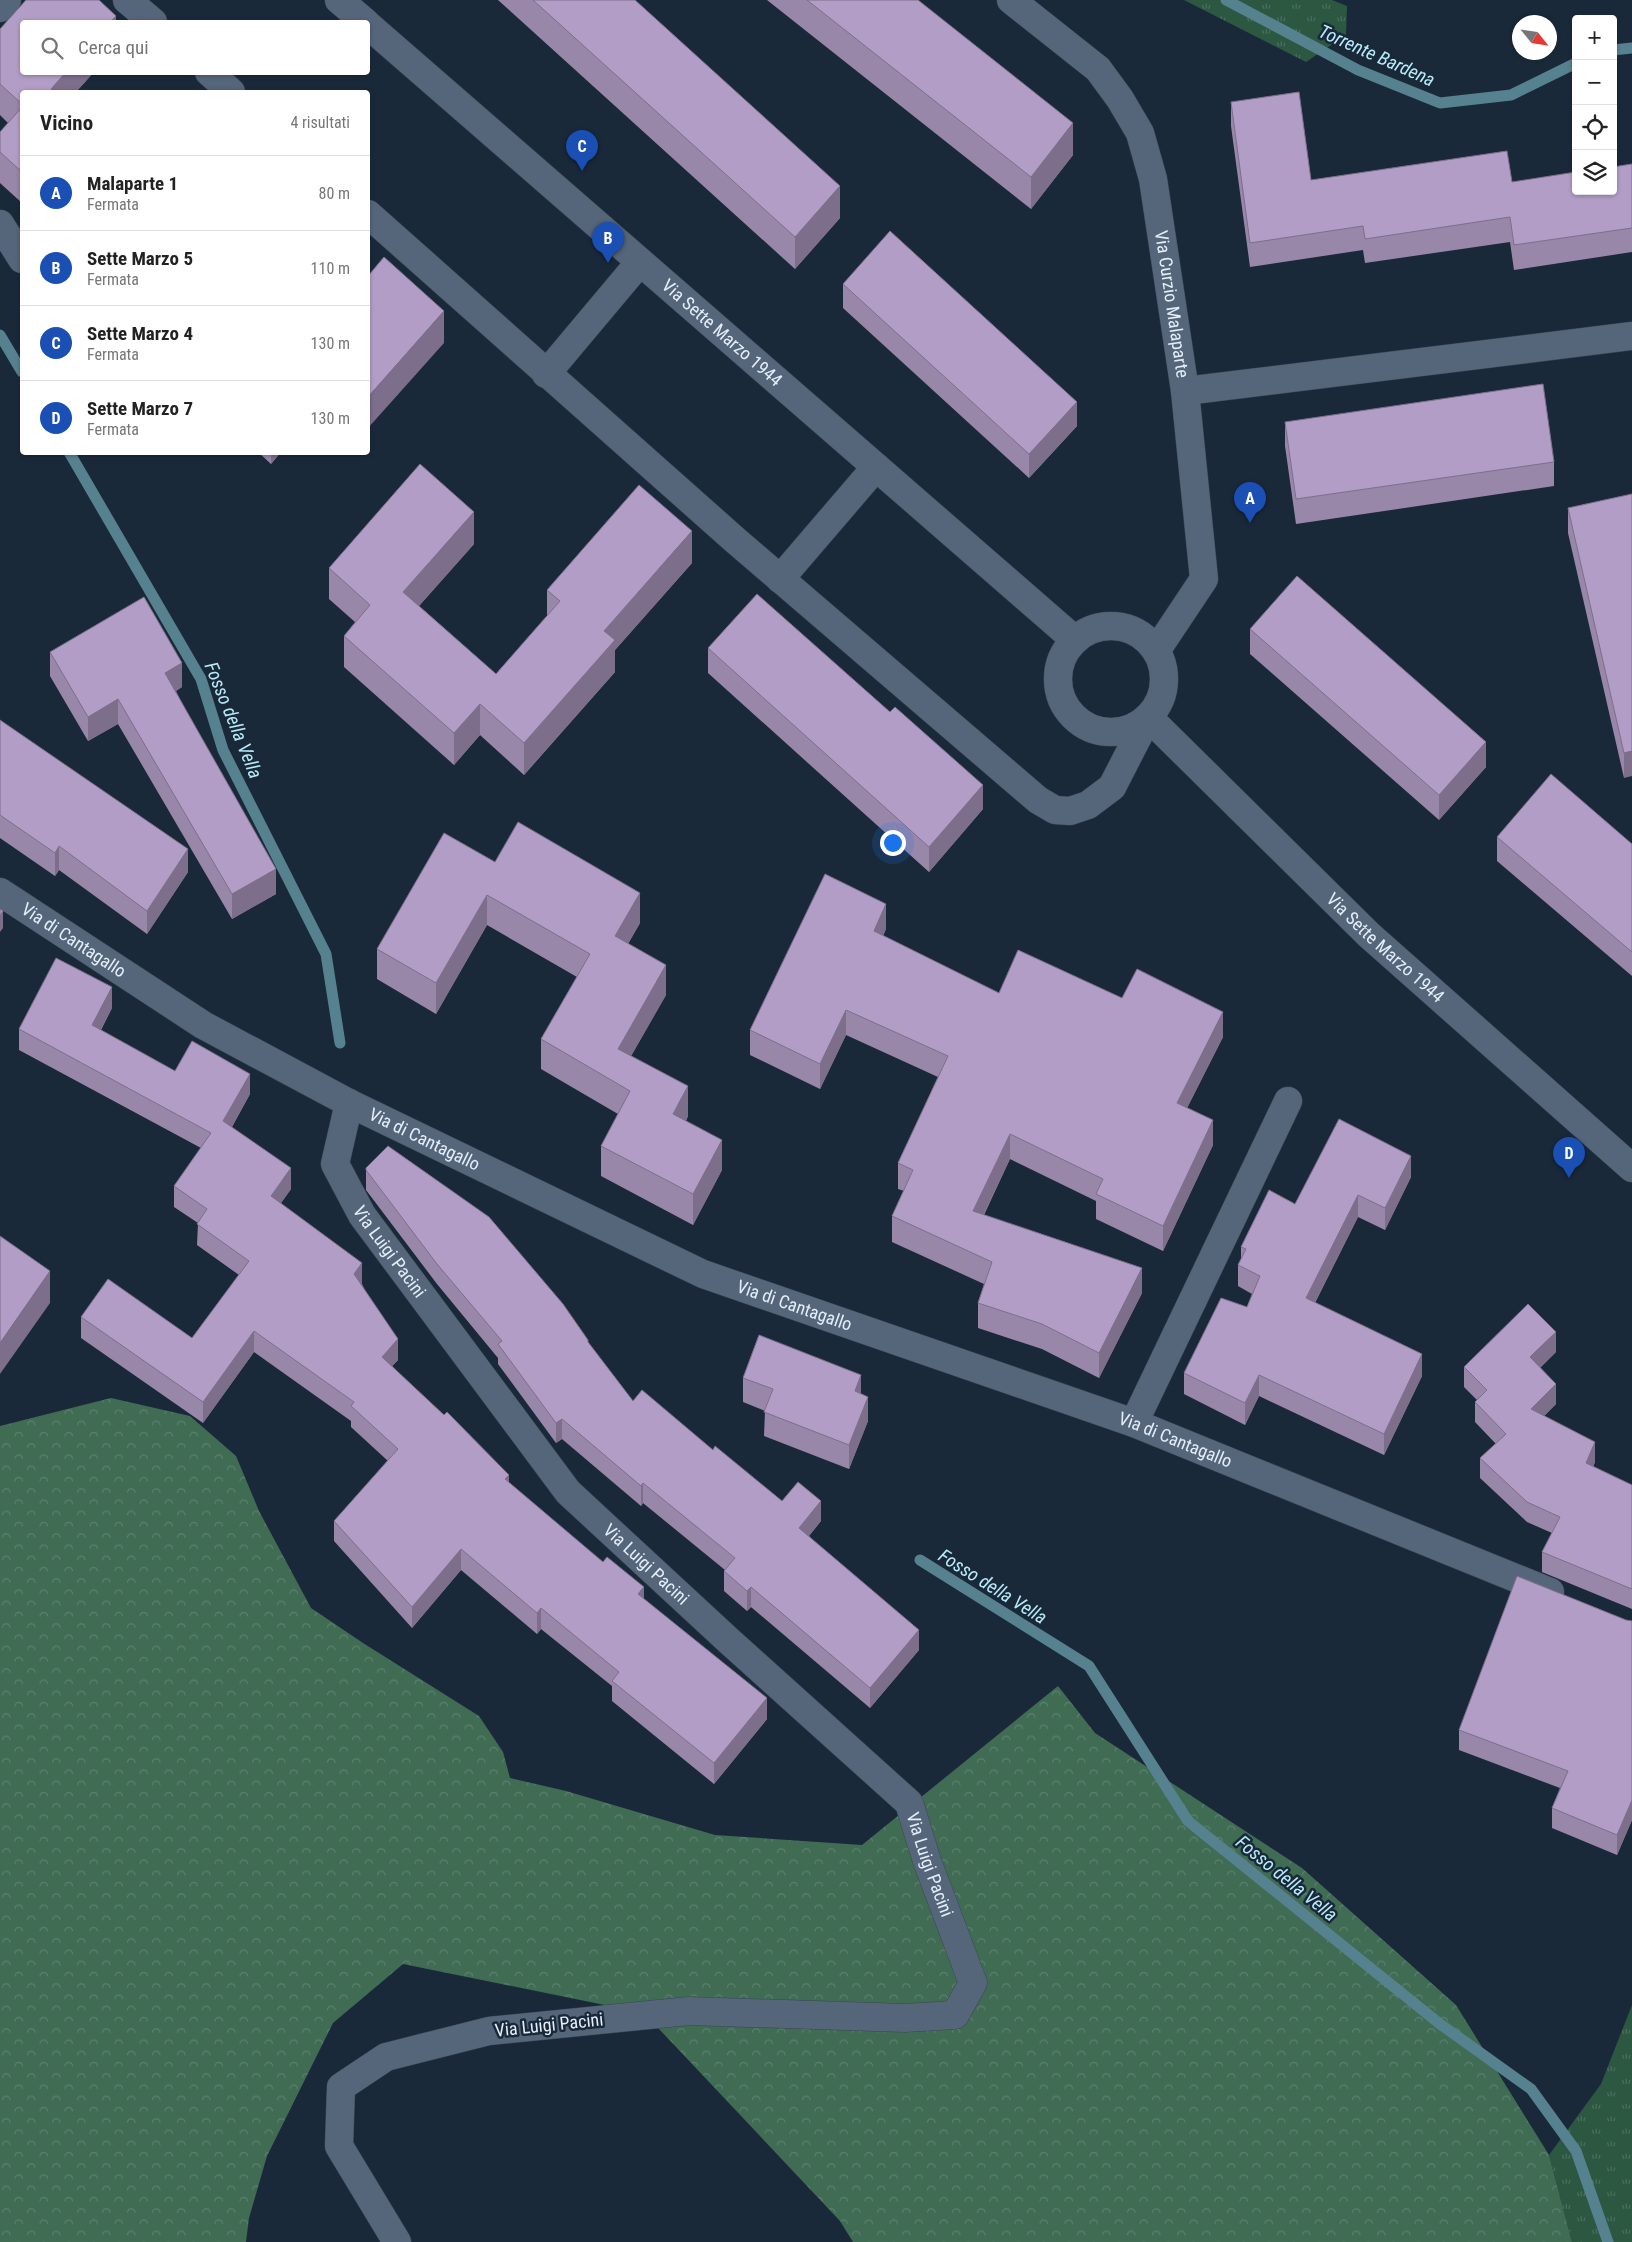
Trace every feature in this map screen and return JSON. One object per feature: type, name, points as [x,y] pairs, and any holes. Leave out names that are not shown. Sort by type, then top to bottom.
[{"type":"street","points":[[0,8],[7,0]]},
{"type":"street","points":[[128,0],[151,20]]},
{"type":"street","name":"Via Sette Marzo 1944","points":[[339,0],[362,20]]},
{"type":"street","name":"Via Curzio Malaparte","points":[[1011,0],[1098,70],[1120,99],[1140,134],[1153,179],[1185,391],[1204,579],[1156,651]]},
{"type":"street","name":"Via Sette Marzo 1944","points":[[370,27],[1075,640]]},
{"type":"street","points":[[212,75],[229,90]]},
{"type":"street","points":[[370,216],[546,374],[780,579],[1038,800],[1055,810],[1070,811],[1088,805],[1112,787],[1148,717],[1159,702],[1163,690],[1164,671],[1156,651],[1144,637],[1136,632],[1110,626],[1092,629],[1075,640],[1064,654],[1059,670],[1058,684],[1063,702],[1076,719],[1091,729],[1114,732],[1132,728],[1148,717]]},
{"type":"street","points":[[0,224],[20,256]]},
{"type":"street","points":[[546,374],[640,262]]},
{"type":"street","points":[[1185,391],[1632,336]]},
{"type":"street","points":[[780,579],[876,468]]},
{"type":"street","name":"Via Sette Marzo 1944","points":[[1148,717],[1370,935],[1632,1168]]},
{"type":"street","name":"Via di Cantagallo","points":[[0,892],[203,1025],[349,1103],[704,1274],[1134,1423],[1577,1603]]},
{"type":"street","points":[[1134,1423],[1288,1101]]},
{"type":"street","name":"Via Luigi Pacini","points":[[349,1103],[335,1164],[362,1215],[568,1492],[728,1640],[909,1803],[927,1861],[973,1983],[955,2015],[905,2018],[689,2011],[489,2031],[386,2057],[341,2087],[339,2146],[397,2242]]},
{"type":"green space","points":[[1184,0],[1332,0],[1347,6],[1346,35],[1306,62]]},
{"type":"green space","points":[[111,1398],[190,1416],[236,1456],[259,1511],[311,1608],[479,1716],[503,1752],[510,1778],[566,1791],[715,1835],[862,1845],[1058,1686],[1095,1733],[1302,1868],[1456,2005],[1549,2155],[1572,2242],[853,2242],[840,2221],[644,2013],[403,1964],[333,2023],[267,2156],[249,2218],[246,2242],[0,2242],[0,1426]]},
{"type":"green space","points":[[1632,2005],[1632,2242],[1572,2242],[1549,2155],[1601,2084]]},
{"type":"building","points":[[26,0],[99,0],[116,16],[112,20],[20,20],[20,75],[63,75],[51,89],[52,90],[20,90],[20,102],[0,84],[0,29]]},
{"type":"building","points":[[533,0],[635,0],[840,186],[795,237]]},
{"type":"building","points":[[807,0],[918,0],[1073,123],[1031,177]]},
{"type":"building","points":[[1299,92],[1311,180],[1507,151],[1512,182],[1572,173],[1572,195],[1617,195],[1617,166],[1632,164],[1632,228],[1514,245],[1510,217],[1365,239],[1363,226],[1250,243],[1231,102]]},
{"type":"building","points":[[20,109],[20,170],[0,152],[0,132]]},
{"type":"building","points":[[890,231],[1077,402],[1029,454],[843,284]]},
{"type":"building","points":[[384,257],[444,311],[370,395],[370,274]]},
{"type":"building","points":[[1543,384],[1554,462],[1296,499],[1285,422]]},
{"type":"building","points":[[420,464],[474,512],[403,592],[496,674],[560,601],[547,590],[639,485],[692,531],[604,631],[615,640],[524,743],[480,704],[454,733],[344,636],[370,605],[329,568]]},
{"type":"building","points":[[1632,494],[1632,751],[1624,753],[1568,508]]},
{"type":"building","points":[[1297,576],[1486,742],[1439,795],[1250,629]]},
{"type":"building","points":[[757,594],[890,712],[895,707],[983,785],[929,847],[708,648]]},
{"type":"building","points":[[144,597],[182,663],[165,673],[276,869],[232,894],[118,699],[88,717],[50,652]]},
{"type":"building","points":[[0,720],[188,849],[147,911],[59,846],[55,853],[0,815]]},
{"type":"building","points":[[1551,774],[1632,844],[1632,952],[1497,837]]},
{"type":"building","points":[[518,822],[640,893],[615,936],[666,965],[618,1049],[688,1086],[673,1114],[722,1140],[693,1194],[601,1146],[630,1091],[541,1039],[590,954],[487,895],[436,983],[377,949],[444,833],[495,862]]},
{"type":"building","points":[[825,874],[886,904],[874,931],[999,993],[1018,950],[1122,998],[1137,969],[1223,1012],[1177,1103],[1213,1120],[1163,1226],[1096,1194],[1103,1179],[1010,1134],[973,1211],[1142,1268],[1099,1353],[1042,1324],[978,1303],[992,1262],[892,1216],[913,1170],[898,1163],[948,1056],[846,1010],[820,1064],[750,1030]]},
{"type":"building","points":[[56,958],[112,987],[92,1025],[175,1071],[192,1041],[250,1074],[223,1121],[291,1168],[271,1196],[362,1263],[354,1274],[398,1339],[382,1357],[444,1415],[447,1412],[509,1475],[505,1479],[603,1562],[607,1557],[644,1587],[638,1594],[767,1698],[714,1763],[612,1681],[619,1672],[541,1608],[537,1613],[461,1549],[412,1607],[334,1521],[398,1449],[351,1406],[354,1402],[254,1331],[203,1402],[81,1317],[108,1279],[192,1338],[249,1261],[197,1224],[207,1209],[174,1186],[211,1133],[19,1029]]},
{"type":"building","points":[[1339,1119],[1411,1156],[1385,1208],[1358,1195],[1306,1298],[1422,1354],[1384,1434],[1259,1375],[1245,1403],[1184,1373],[1221,1298],[1247,1307],[1260,1276],[1238,1265],[1246,1249],[1241,1247],[1269,1190],[1295,1204]]},
{"type":"building","points":[[388,1146],[489,1217],[563,1304],[588,1342],[633,1401],[642,1390],[713,1450],[715,1446],[782,1501],[798,1482],[821,1501],[799,1528],[919,1630],[870,1688],[751,1587],[747,1591],[724,1571],[735,1558],[643,1483],[641,1486],[562,1419],[556,1423],[498,1344],[502,1341],[437,1264],[366,1170]]},
{"type":"building","points":[[0,1236],[50,1271],[0,1343]]},
{"type":"building","points":[[1528,1304],[1556,1332],[1530,1357],[1556,1384],[1531,1409],[1595,1442],[1586,1463],[1632,1485],[1632,1589],[1542,1552],[1560,1517],[1527,1502],[1480,1458],[1506,1434],[1475,1402],[1487,1390],[1464,1367]]},
{"type":"building","points":[[759,1335],[861,1375],[855,1391],[868,1397],[849,1445],[764,1412],[773,1389],[743,1378]]},
{"type":"building","points":[[1517,1576],[1632,1621],[1632,1800],[1617,1835],[1552,1808],[1568,1771],[1459,1730]]},
{"type":"waterway","name":"Torrente Bardena","points":[[1226,0],[1358,70],[1440,103],[1511,95],[1572,65]]},
{"type":"waterway","name":"Torrente Bardena","points":[[1617,50],[1632,48]]},
{"type":"waterway","name":"Fosso della Vella","points":[[0,335],[20,369]]},
{"type":"waterway","name":"Fosso della Vella","points":[[71,455],[201,679],[223,750],[326,954],[340,1043]]},
{"type":"waterway","name":"Fosso della Vella","points":[[920,1560],[1089,1666],[1188,1821],[1440,2024],[1531,2089],[1576,2151],[1608,2242]]},
{"type":"place","name":"Sette Marzo 4","points":[[582,171]]},
{"type":"place","name":"Sette Marzo 5","points":[[608,263]]},
{"type":"place","name":"Malaparte 1","points":[[1250,523]]},
{"type":"place","name":"Sette Marzo 7","points":[[1569,1178]]}]
